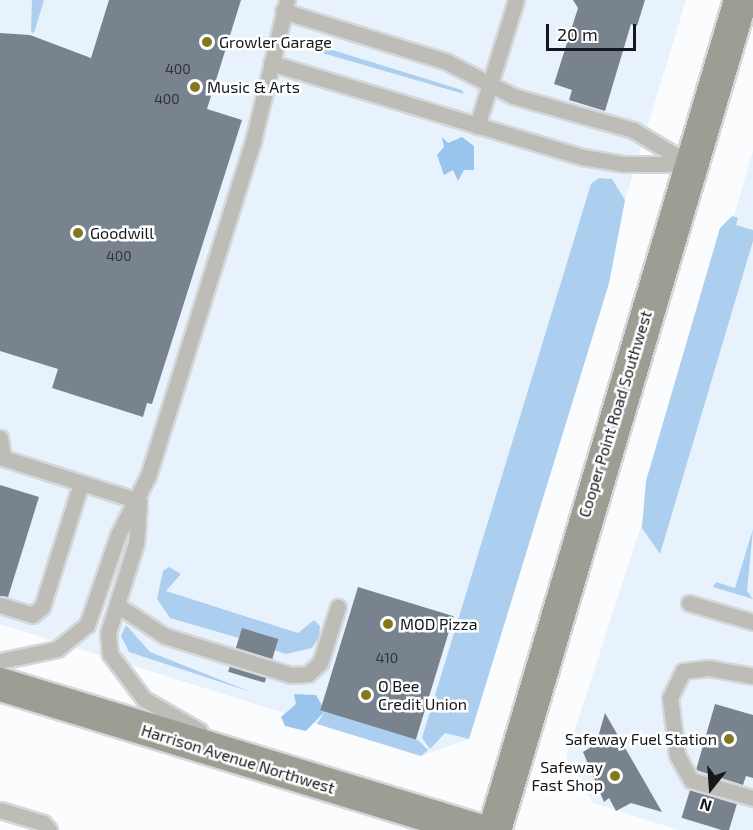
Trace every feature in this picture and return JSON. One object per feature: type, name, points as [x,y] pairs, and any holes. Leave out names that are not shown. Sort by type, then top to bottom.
[{"type":"main road","name":"Cooper Point Road Southwest","points":[[494,830],[740,0]]},
{"type":"main road","name":"Harrison Avenue Northwest","points":[[0,684],[262,767],[477,830]]},
{"type":"lane","points":[[477,126],[516,0]]},
{"type":"lane","points":[[262,767],[162,711],[123,678],[110,654],[108,633],[136,543],[139,501],[254,141],[285,5],[445,61],[513,96],[633,130],[690,164]]},
{"type":"lane","points":[[271,63],[583,157],[624,164],[690,164]]},
{"type":"lane","points":[[0,438],[2,458],[139,501]]},
{"type":"lane","points":[[0,605],[32,615],[42,607],[81,483]]},
{"type":"lane","points":[[0,661],[57,649],[87,625],[117,536],[139,501]]},
{"type":"lane","points":[[689,603],[753,622]]},
{"type":"lane","points":[[117,604],[165,636],[291,675],[308,674],[320,663],[338,607]]},
{"type":"lane","points":[[753,676],[708,668],[683,671],[670,698],[677,755],[691,780],[753,798]]},
{"type":"lane","points":[[0,810],[43,823],[50,830]]},
{"type":"shaded area","points":[[0,0],[686,0],[625,200],[609,283],[469,739],[421,756],[0,624]]},
{"type":"shaded area","points":[[32,0],[44,0],[34,33],[31,32]]},
{"type":"shaded area","points":[[313,44],[462,90],[464,94],[312,50]]},
{"type":"shaded area","points":[[442,137],[448,143],[462,137],[474,146],[474,170],[464,170],[458,181],[453,170],[444,175],[437,155],[444,147]]},
{"type":"shaded area","points":[[753,151],[753,830],[679,830],[593,803],[566,757],[649,501]]},
{"type":"shaded area","points":[[599,178],[612,179],[625,200],[609,283],[469,739],[445,733],[430,749],[422,738],[591,184]]},
{"type":"shaded area","points":[[732,216],[738,218],[736,225],[753,230],[753,241],[660,554],[642,528],[646,481],[720,228]]},
{"type":"shaded area","points":[[753,529],[747,591],[753,599],[713,587],[716,582],[735,588]]},
{"type":"shaded area","points":[[169,567],[181,574],[166,591],[298,633],[314,620],[320,626],[319,637],[312,648],[286,654],[274,650],[277,639],[242,629],[239,638],[170,618],[157,599],[163,571]]},
{"type":"shaded area","points":[[126,625],[150,652],[251,692],[129,652],[121,636]]},
{"type":"shaded area","points":[[294,694],[316,695],[325,711],[306,731],[285,726],[281,717],[296,704]]},
{"type":"shaded area","points":[[325,711],[418,740],[428,750],[421,756],[317,724]]},
{"type":"building","points":[[109,0],[241,0],[207,109],[242,120],[152,404],[147,403],[143,417],[52,388],[58,369],[0,351],[0,33],[30,35],[91,58]]},
{"type":"building","points":[[573,0],[645,0],[637,26],[631,24],[605,111],[569,100],[572,90],[554,84],[578,8]]},
{"type":"building","points":[[0,485],[39,497],[8,597],[0,596]]},
{"type":"building","points":[[358,587],[454,616],[416,740],[320,710]]},
{"type":"building","points":[[242,628],[278,639],[272,659],[236,648]]},
{"type":"building","points":[[230,666],[266,677],[265,683],[228,672]]},
{"type":"building","name":"Safeway Fuel Station","points":[[715,704],[753,715],[753,778],[746,776],[743,785],[696,770]]},
{"type":"building","name":"Safeway Fast Shop","points":[[605,713],[662,812],[631,803],[616,811],[609,798],[604,802],[583,752],[596,744]]},
{"type":"building","points":[[690,790],[737,804],[729,830],[722,830],[682,818]]},
{"type":"place","name":"Growler Garage","points":[[207,42]]},
{"type":"place","name":"Music & Arts","points":[[195,87]]},
{"type":"place","name":"Goodwill","points":[[78,233]]},
{"type":"place","name":"MOD Pizza","points":[[388,624]]},
{"type":"place","name":"O Bee Credit Union","points":[[366,695]]},
{"type":"place","name":"Safeway Fuel Station","points":[[729,739]]},
{"type":"place","name":"Safeway Fast Shop","points":[[615,776]]}]
